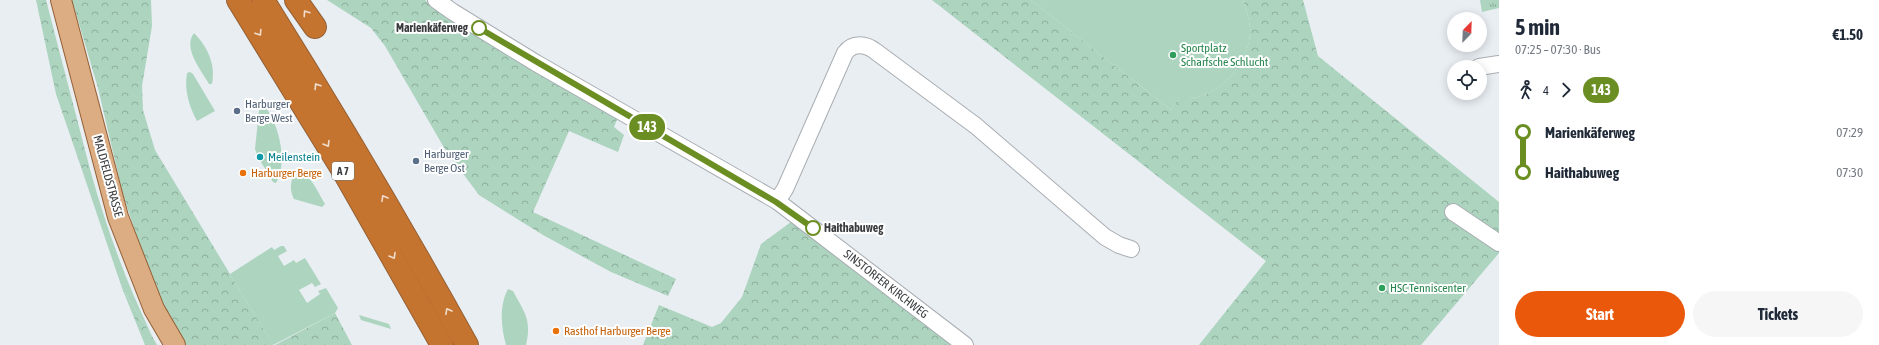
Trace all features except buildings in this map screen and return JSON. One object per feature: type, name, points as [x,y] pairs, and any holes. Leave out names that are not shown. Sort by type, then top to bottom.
[{"type":"highway","name":"A 7","points":[[238,0],[345,174],[442,345]]},
{"type":"highway","name":"A 7","points":[[263,0],[329,105],[416,253],[466,345]]},
{"type":"highway","points":[[296,0],[315,27]]},
{"type":"main road","name":"MALDFELDSTRASSE","points":[[61,0],[118,217],[154,309],[175,345]]},
{"type":"street","name":"SINSTORFER KIRCHWEG","points":[[440,1],[536,62],[776,202],[965,345]]},
{"type":"street","points":[[776,202],[785,189],[845,53],[853,46],[865,46],[875,51],[966,118],[1105,237],[1119,245],[1131,248]]},
{"type":"street","points":[[1487,66],[1499,64]]},
{"type":"street","points":[[1453,212],[1499,243]]},
{"type":"green space","points":[[36,0],[46,0],[91,173],[83,173],[56,94]]},
{"type":"green space","points":[[72,0],[151,0],[152,26],[142,86],[143,110],[155,150],[273,345],[186,345],[155,291],[123,195],[98,88]]},
{"type":"green space","points":[[327,0],[425,0],[446,18],[618,117],[614,127],[624,135],[618,152],[569,131],[533,212],[676,279],[668,296],[611,272],[543,235],[479,195],[446,151],[385,46],[371,28]]},
{"type":"green space","points":[[932,0],[1031,0],[1171,110],[1179,98],[1198,97],[1218,88],[1234,73],[1240,64],[1245,55],[1250,33],[1249,21],[1243,0],[1303,0],[1318,56],[1499,202],[1499,253],[1421,345],[1199,345],[1266,261]]},
{"type":"green space","name":"Sportplatz Scharfsche Schlucht","points":[[1031,0],[1243,0],[1250,25],[1250,33],[1245,55],[1234,73],[1226,81],[1218,88],[1198,97],[1179,98],[1171,110]]},
{"type":"green space","points":[[1480,0],[1499,0],[1499,8],[1482,12]]},
{"type":"green space","points":[[194,33],[207,50],[210,57],[213,70],[212,84],[209,84],[194,59],[190,45]]},
{"type":"green space","points":[[190,72],[193,74],[215,111],[197,121],[190,104],[186,85],[187,73]]},
{"type":"green space","points":[[260,101],[272,118],[280,140],[282,164],[276,183],[273,182],[255,149]]},
{"type":"green space","points":[[298,170],[306,175],[314,184],[325,204],[322,207],[294,199],[291,192],[291,184],[293,176]]},
{"type":"green space","points":[[83,173],[91,173],[118,257],[153,338],[122,288]]},
{"type":"green space","points":[[791,222],[954,345],[643,345],[659,305],[712,327],[721,323],[742,297],[761,244]]},
{"type":"green space","points":[[284,246],[287,251],[278,256],[284,266],[294,260],[296,263],[305,258],[321,284],[315,287],[312,283],[299,290],[307,303],[320,294],[318,291],[326,288],[338,308],[335,313],[273,345],[230,274],[272,247],[274,250]]},
{"type":"green space","points":[[122,288],[153,338],[157,345],[145,345]]},
{"type":"green space","points":[[508,289],[513,291],[526,316],[528,336],[526,345],[506,345],[503,331],[502,309]]},
{"type":"green space","points":[[335,313],[352,345],[275,345]]},
{"type":"green space","points":[[359,315],[389,324],[391,329],[361,320]]},
{"type":"bus line","name":"143","points":[[479,28],[776,202],[813,228]]},
{"type":"place","name":"Marienkäferweg","points":[[479,28]]},
{"type":"place","name":"Sportplatz Scharfsche Schlucht","points":[[1173,55]]},
{"type":"place","name":"Harburger Berge West","points":[[237,111]]},
{"type":"place","name":"Meilenstein","points":[[260,157]]},
{"type":"place","name":"Harburger Berge Ost","points":[[416,161]]},
{"type":"place","name":"Harburger Berge","points":[[243,173]]},
{"type":"place","name":"Haithabuweg","points":[[813,228]]},
{"type":"place","name":"HSC Tenniscenter","points":[[1382,288]]},
{"type":"place","name":"Rasthof Harburger Berge","points":[[556,331]]}]
